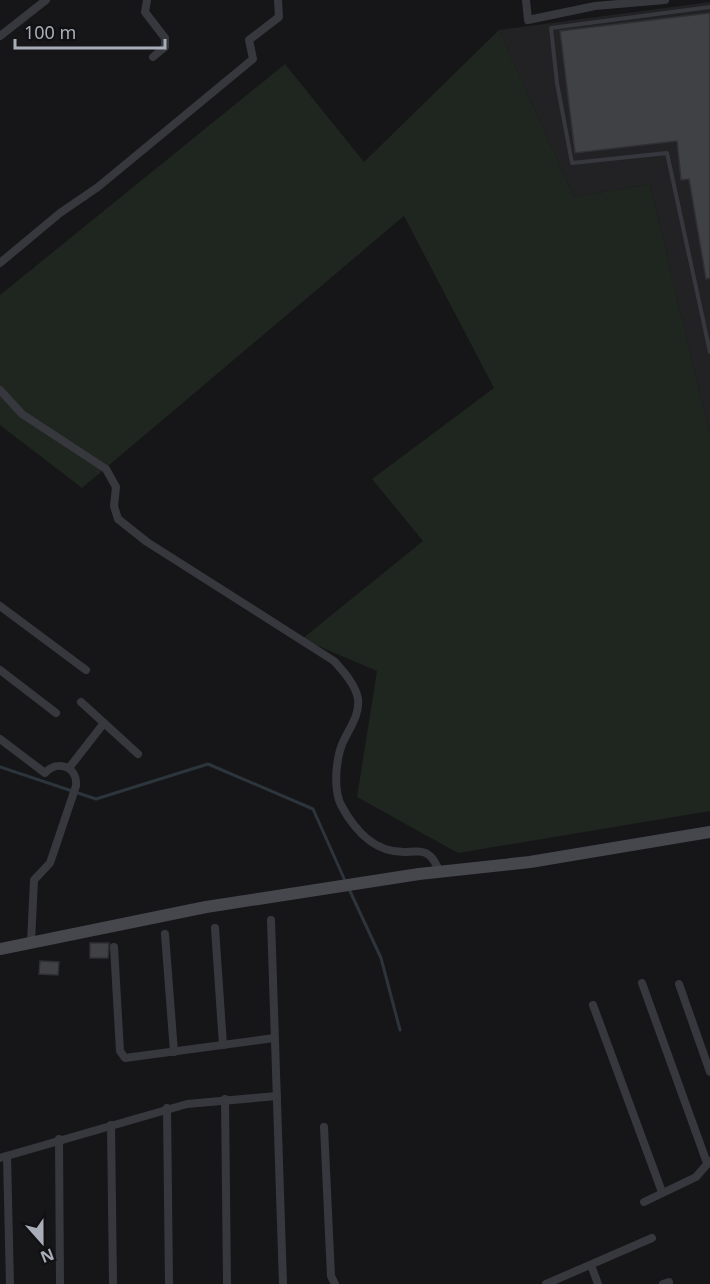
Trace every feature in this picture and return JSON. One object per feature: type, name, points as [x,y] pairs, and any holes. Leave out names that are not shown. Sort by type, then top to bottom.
[{"type":"street","points":[[0,36],[46,0]]},
{"type":"street","points":[[147,0],[145,12],[165,38],[165,47],[153,57]]},
{"type":"street","points":[[0,264],[60,213],[98,187],[253,59],[249,40],[279,17],[278,0]]},
{"type":"street","points":[[526,0],[528,20],[594,3],[663,0]]},
{"type":"street","points":[[0,390],[22,414],[106,469],[116,487],[114,506],[118,519],[147,542],[334,661],[347,676],[358,699],[356,714],[342,744],[336,787],[340,803],[352,822],[372,845],[384,850],[420,851],[430,855],[440,872]]},
{"type":"street","points":[[0,606],[86,670]]},
{"type":"street","points":[[0,670],[56,713]]},
{"type":"street","points":[[81,702],[138,754]]},
{"type":"street","points":[[69,768],[104,723]]},
{"type":"street","points":[[0,739],[45,773],[56,766],[69,768],[76,778],[76,786],[50,864],[34,880],[31,942]]},
{"type":"street","points":[[0,950],[206,907],[440,872],[530,862],[710,832]]},
{"type":"street","points":[[272,920],[274,1038],[284,1284]]},
{"type":"street","points":[[215,928],[223,1045]]},
{"type":"street","points":[[165,934],[174,1052]]},
{"type":"street","points":[[114,947],[121,1055],[125,1058],[274,1038]]},
{"type":"street","points":[[642,983],[708,1162],[704,1172],[696,1178],[662,1191],[644,1202]]},
{"type":"street","points":[[678,984],[710,1072]]},
{"type":"street","points":[[592,1005],[662,1191]]},
{"type":"street","points":[[10,1284],[3,1157],[167,1108],[225,1099],[277,1096]]},
{"type":"street","points":[[225,1099],[227,1284]]},
{"type":"street","points":[[167,1108],[169,1284]]},
{"type":"street","points":[[111,1125],[113,1284]]},
{"type":"street","points":[[324,1127],[331,1276],[335,1284]]},
{"type":"street","points":[[59,1139],[60,1284]]},
{"type":"street","points":[[546,1284],[652,1238]]},
{"type":"street","points":[[591,1265],[598,1284]]},
{"type":"lane","points":[[710,7],[551,28],[557,83],[572,163],[667,153],[710,352]]},
{"type":"shaded area","points":[[710,2],[710,436],[650,184],[574,197],[499,30]]},
{"type":"shaded area","points":[[499,30],[574,197],[650,184],[710,436],[710,811],[458,853],[357,797],[377,671],[302,639],[423,541],[372,479],[494,388],[404,216],[82,488],[0,425],[0,295],[285,64],[364,162]]},
{"type":"building","points":[[710,13],[710,278],[706,279],[689,179],[681,180],[677,141],[575,153],[560,31]]},
{"type":"building","points":[[90,943],[109,943],[108,958],[90,958]]},
{"type":"building","points":[[40,961],[59,962],[58,975],[39,974]]},
{"type":"waterway","points":[[0,767],[96,799],[208,764],[313,809],[346,883]]},
{"type":"waterway","points":[[349,889],[381,958],[400,1030]]}]
